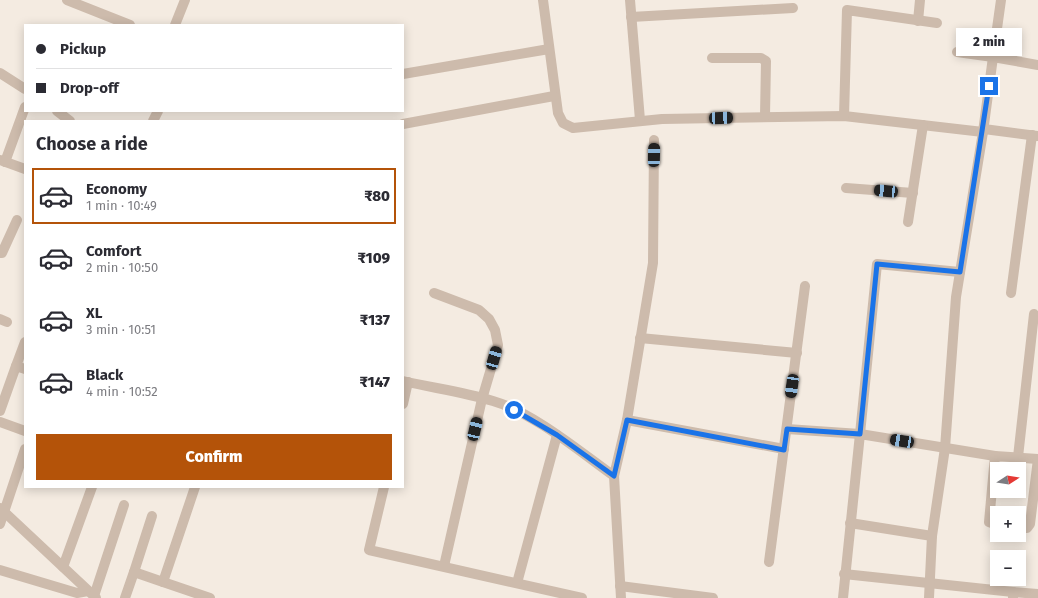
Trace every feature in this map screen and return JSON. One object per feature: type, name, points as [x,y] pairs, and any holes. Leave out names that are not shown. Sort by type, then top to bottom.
[{"type":"street","points":[[67,0],[127,24]]},
{"type":"street","points":[[175,24],[185,0]]},
{"type":"street","points":[[543,0],[554,96],[558,113],[563,123],[573,128],[640,120],[765,116],[844,116],[1035,135],[1012,293]]},
{"type":"street","points":[[630,0],[640,120]]},
{"type":"street","points":[[918,21],[920,0]]},
{"type":"street","points":[[929,598],[932,536],[945,448],[960,272],[984,130],[1001,0]]},
{"type":"street","points":[[844,116],[847,5],[918,21],[937,23]]},
{"type":"street","points":[[632,17],[793,8]]},
{"type":"street","points":[[404,74],[549,49]]},
{"type":"street","points":[[957,52],[1038,65]]},
{"type":"street","points":[[712,58],[758,58],[766,61],[765,116]]},
{"type":"street","points":[[0,73],[24,88]]},
{"type":"street","points":[[404,124],[554,96]]},
{"type":"street","points":[[24,109],[3,161],[24,169]]},
{"type":"street","points":[[58,112],[69,120]]},
{"type":"street","points":[[908,222],[923,125]]},
{"type":"street","points":[[621,598],[614,476],[627,420],[653,263],[654,140]]},
{"type":"street","points":[[846,188],[913,193]]},
{"type":"street","points":[[0,253],[2,254],[17,220]]},
{"type":"street","points":[[843,598],[844,574],[877,264],[960,272]]},
{"type":"street","points":[[769,562],[805,286]]},
{"type":"street","points":[[434,293],[479,310],[489,319],[495,330],[498,345],[482,399],[444,566]]},
{"type":"street","points":[[1018,458],[1034,314]]},
{"type":"street","points":[[640,338],[797,353]]},
{"type":"street","points":[[0,411],[20,368],[24,347]]},
{"type":"street","points":[[404,397],[406,382],[482,399],[514,410],[557,435],[614,476]]},
{"type":"street","points":[[627,420],[784,450]]},
{"type":"street","points":[[0,422],[24,431]]},
{"type":"street","points":[[787,429],[860,434],[995,456],[1038,459],[1030,524],[1026,528]]},
{"type":"street","points":[[517,583],[557,435]]},
{"type":"street","points":[[0,524],[2,510],[24,452]]},
{"type":"street","points":[[990,506],[995,456]]},
{"type":"street","points":[[63,567],[92,488]]},
{"type":"street","points":[[163,582],[195,488]]},
{"type":"street","points":[[384,488],[369,550],[582,598]]},
{"type":"street","points":[[93,595],[124,505]]},
{"type":"street","points":[[2,510],[93,595]]},
{"type":"street","points":[[990,511],[990,523]]},
{"type":"street","points":[[125,598],[152,516]]},
{"type":"street","points":[[850,523],[932,536]]},
{"type":"street","points":[[0,570],[77,593],[93,595]]},
{"type":"street","points":[[134,572],[210,598]]},
{"type":"street","points":[[844,574],[930,583],[1013,595],[1038,594]]},
{"type":"street","points":[[620,586],[713,598]]},
{"type":"route","points":[[514,410],[557,435],[614,476],[627,420],[784,450],[787,429],[860,434],[877,264],[960,272],[989,86]]}]
